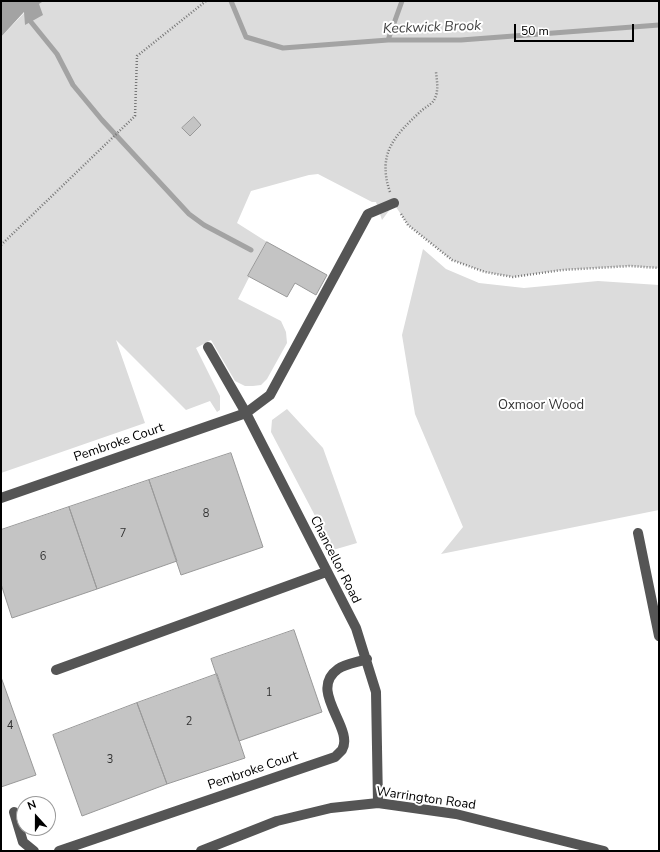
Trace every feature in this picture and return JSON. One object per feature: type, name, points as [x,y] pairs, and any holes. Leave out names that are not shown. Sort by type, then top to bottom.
[{"type":"street","name":"Pembroke Court","points":[[1,498],[246,413],[270,396],[368,214],[394,203]]},
{"type":"street","name":"Chancellor Road","points":[[208,347],[246,413],[326,572],[356,628],[367,659],[376,692],[378,803]]},
{"type":"street","points":[[638,533],[659,636]]},
{"type":"street","points":[[56,670],[326,572]]},
{"type":"street","name":"Pembroke Court","points":[[59,851],[335,756],[342,750],[344,740],[327,694],[328,684],[331,676],[338,669],[367,659]]},
{"type":"street","name":"Warrington Road","points":[[201,851],[277,821],[331,808],[378,803],[456,814],[604,851]]},
{"type":"street","points":[[14,812],[23,842],[34,851]]},
{"type":"path","points":[[1,245],[135,116],[137,56],[206,1]]},
{"type":"path","points":[[436,72],[437,89],[434,100],[401,131],[388,148],[385,169],[389,190],[394,203],[408,225],[452,260],[485,272],[513,277],[562,270],[630,266],[659,268]]},
{"type":"green space","points":[[44,1],[659,1],[659,268],[630,266],[562,270],[513,277],[485,272],[452,260],[408,225],[394,204],[382,220],[376,202],[372,202],[318,174],[309,175],[251,191],[237,223],[267,242],[238,299],[281,321],[286,332],[287,343],[267,379],[261,385],[253,386],[245,386],[235,381],[211,340],[196,348],[220,396],[220,410],[217,412],[210,401],[186,410],[116,340],[145,423],[1,473],[1,37],[25,12],[25,25],[39,4]]},
{"type":"green space","name":"Oxmoor Wood","points":[[423,249],[446,269],[479,283],[524,288],[598,281],[659,285],[659,510],[441,554],[463,527],[415,414],[402,335]]},
{"type":"green space","points":[[287,409],[323,448],[357,543],[333,550],[271,432],[272,420]]},
{"type":"shaded area","points":[[1,1],[44,1],[39,4],[43,15],[25,25],[24,12],[1,37]]},
{"type":"building","points":[[194,117],[201,125],[190,136],[182,128]]},
{"type":"building","points":[[267,242],[327,275],[316,295],[295,283],[287,297],[248,276]]},
{"type":"building","points":[[231,453],[263,547],[181,575],[149,480]]},
{"type":"building","points":[[149,480],[177,561],[97,589],[69,507]]},
{"type":"building","points":[[69,507],[97,589],[12,618],[1,584],[1,530]]},
{"type":"building","points":[[294,630],[322,712],[239,741],[211,659]]},
{"type":"building","points":[[217,674],[245,758],[167,784],[137,703]]},
{"type":"building","points":[[1,677],[36,775],[1,787]]},
{"type":"building","points":[[137,703],[167,784],[82,816],[53,735]]},
{"type":"waterway","name":"Keckwick Brook","points":[[231,1],[246,37],[283,48],[388,40],[461,40],[659,25]]},
{"type":"waterway","points":[[388,40],[402,1]]},
{"type":"waterway","points":[[31,22],[57,54],[73,85],[102,120],[189,214],[204,225],[251,250]]}]
